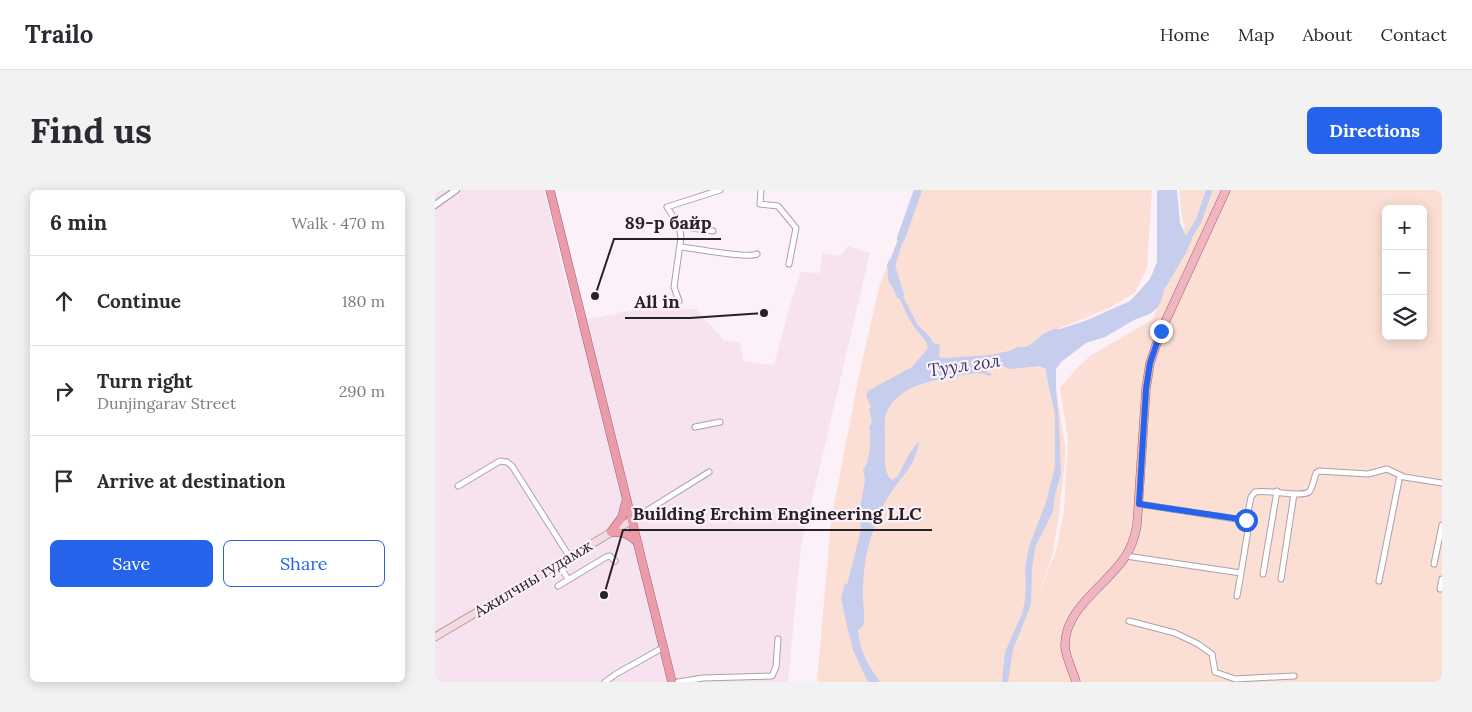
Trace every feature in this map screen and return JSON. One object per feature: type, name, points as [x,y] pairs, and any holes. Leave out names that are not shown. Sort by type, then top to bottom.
[{"type":"highway","points":[[550,190],[672,682]]},
{"type":"highway","points":[[611,532],[622,517],[626,497]]},
{"type":"highway","points":[[611,532],[624,532],[632,536],[638,543]]},
{"type":"main road","points":[[1077,682],[1066,652],[1066,639],[1069,627],[1080,608],[1126,556],[1132,544],[1137,525],[1146,389],[1150,363],[1161,331],[1226,190]]},
{"type":"main road","name":"Ажилчны гудамж","points":[[435,638],[632,520]]},
{"type":"street","points":[[435,205],[456,190]]},
{"type":"street","points":[[679,302],[674,287],[681,232],[667,206],[720,190]]},
{"type":"street","points":[[761,190],[760,204],[778,206],[796,228],[789,264]]},
{"type":"street","points":[[679,226],[713,231]]},
{"type":"street","points":[[680,247],[740,256],[754,256],[757,254]]},
{"type":"street","points":[[695,427],[720,422]]},
{"type":"street","points":[[458,486],[500,461],[507,462],[569,556]]},
{"type":"street","points":[[1139,504],[1246,520],[1253,494],[1259,490],[1294,494],[1307,492],[1310,490],[1316,473],[1319,471],[1368,474],[1387,469],[1409,478],[1442,483]]},
{"type":"street","points":[[632,520],[709,472]]},
{"type":"street","points":[[1379,581],[1400,475]]},
{"type":"street","points":[[1263,574],[1277,492]]},
{"type":"street","points":[[1281,579],[1294,494]]},
{"type":"street","points":[[1435,564],[1442,525]]},
{"type":"street","points":[[1237,596],[1248,530]]},
{"type":"street","points":[[558,586],[606,557],[611,556],[615,561]]},
{"type":"street","points":[[1126,556],[1241,573]]},
{"type":"street","points":[[558,563],[568,579]]},
{"type":"street","points":[[1440,589],[1442,579]]},
{"type":"street","points":[[1129,621],[1175,633],[1198,644],[1212,654],[1215,672],[1228,677],[1235,679],[1294,676]]},
{"type":"street","points":[[678,682],[703,678],[772,676],[776,667],[778,640]]},
{"type":"street","points":[[605,682],[664,647]]},
{"type":"shaded area","points":[[435,190],[544,190],[576,322],[641,308],[696,309],[724,340],[740,343],[743,361],[774,365],[801,272],[820,273],[822,253],[840,256],[848,246],[870,253],[801,547],[788,682],[435,682]]},
{"type":"shaded area","points":[[917,190],[1152,190],[1147,268],[1135,293],[1107,309],[1048,333],[1066,452],[1052,557],[1037,598],[1056,551],[1064,511],[1068,441],[1060,388],[1090,356],[1153,319],[1185,226],[1182,219],[1179,190],[1442,190],[1442,682],[817,682],[831,521],[858,380],[879,287]]},
{"type":"water","name":"Туул гол","points":[[1157,190],[1177,190],[1180,223],[1186,236],[1196,219],[1206,190],[1213,190],[1201,223],[1164,290],[1157,308],[1150,314],[1134,320],[1105,337],[1086,343],[1061,362],[1056,369],[1061,474],[1053,511],[1035,548],[1032,568],[1031,605],[1013,649],[1008,682],[1002,682],[1005,652],[1022,614],[1025,600],[1025,569],[1029,547],[1047,499],[1055,466],[1055,414],[1046,369],[1040,366],[1010,369],[1003,366],[982,370],[992,374],[989,376],[976,373],[932,381],[911,388],[894,401],[888,409],[885,424],[885,463],[886,471],[892,480],[898,476],[909,454],[919,441],[912,463],[886,500],[880,512],[867,550],[863,584],[864,619],[863,625],[858,630],[865,658],[880,682],[868,682],[853,650],[841,597],[845,583],[847,585],[861,530],[859,514],[865,480],[863,470],[869,456],[869,427],[872,422],[869,409],[871,407],[866,395],[868,391],[912,367],[928,348],[888,280],[891,260],[903,229],[906,231],[892,276],[918,325],[930,337],[933,343],[940,345],[939,357],[990,355],[1018,347],[1026,347],[1043,334],[1054,329],[1085,321],[1130,301],[1150,279],[1157,262]]},
{"type":"waterway","points":[[901,238],[918,190]]},
{"type":"waterway","points":[[892,263],[891,266],[900,295]]},
{"type":"place","name":"89-р байр","points":[[595,296]]},
{"type":"place","name":"All in","points":[[764,313]]},
{"type":"place","name":"Building Erchim Engineering LLC","points":[[604,595]]},
{"type":"route","points":[[1161,331],[1150,363],[1146,389],[1139,504],[1175,511],[1246,520]]}]
